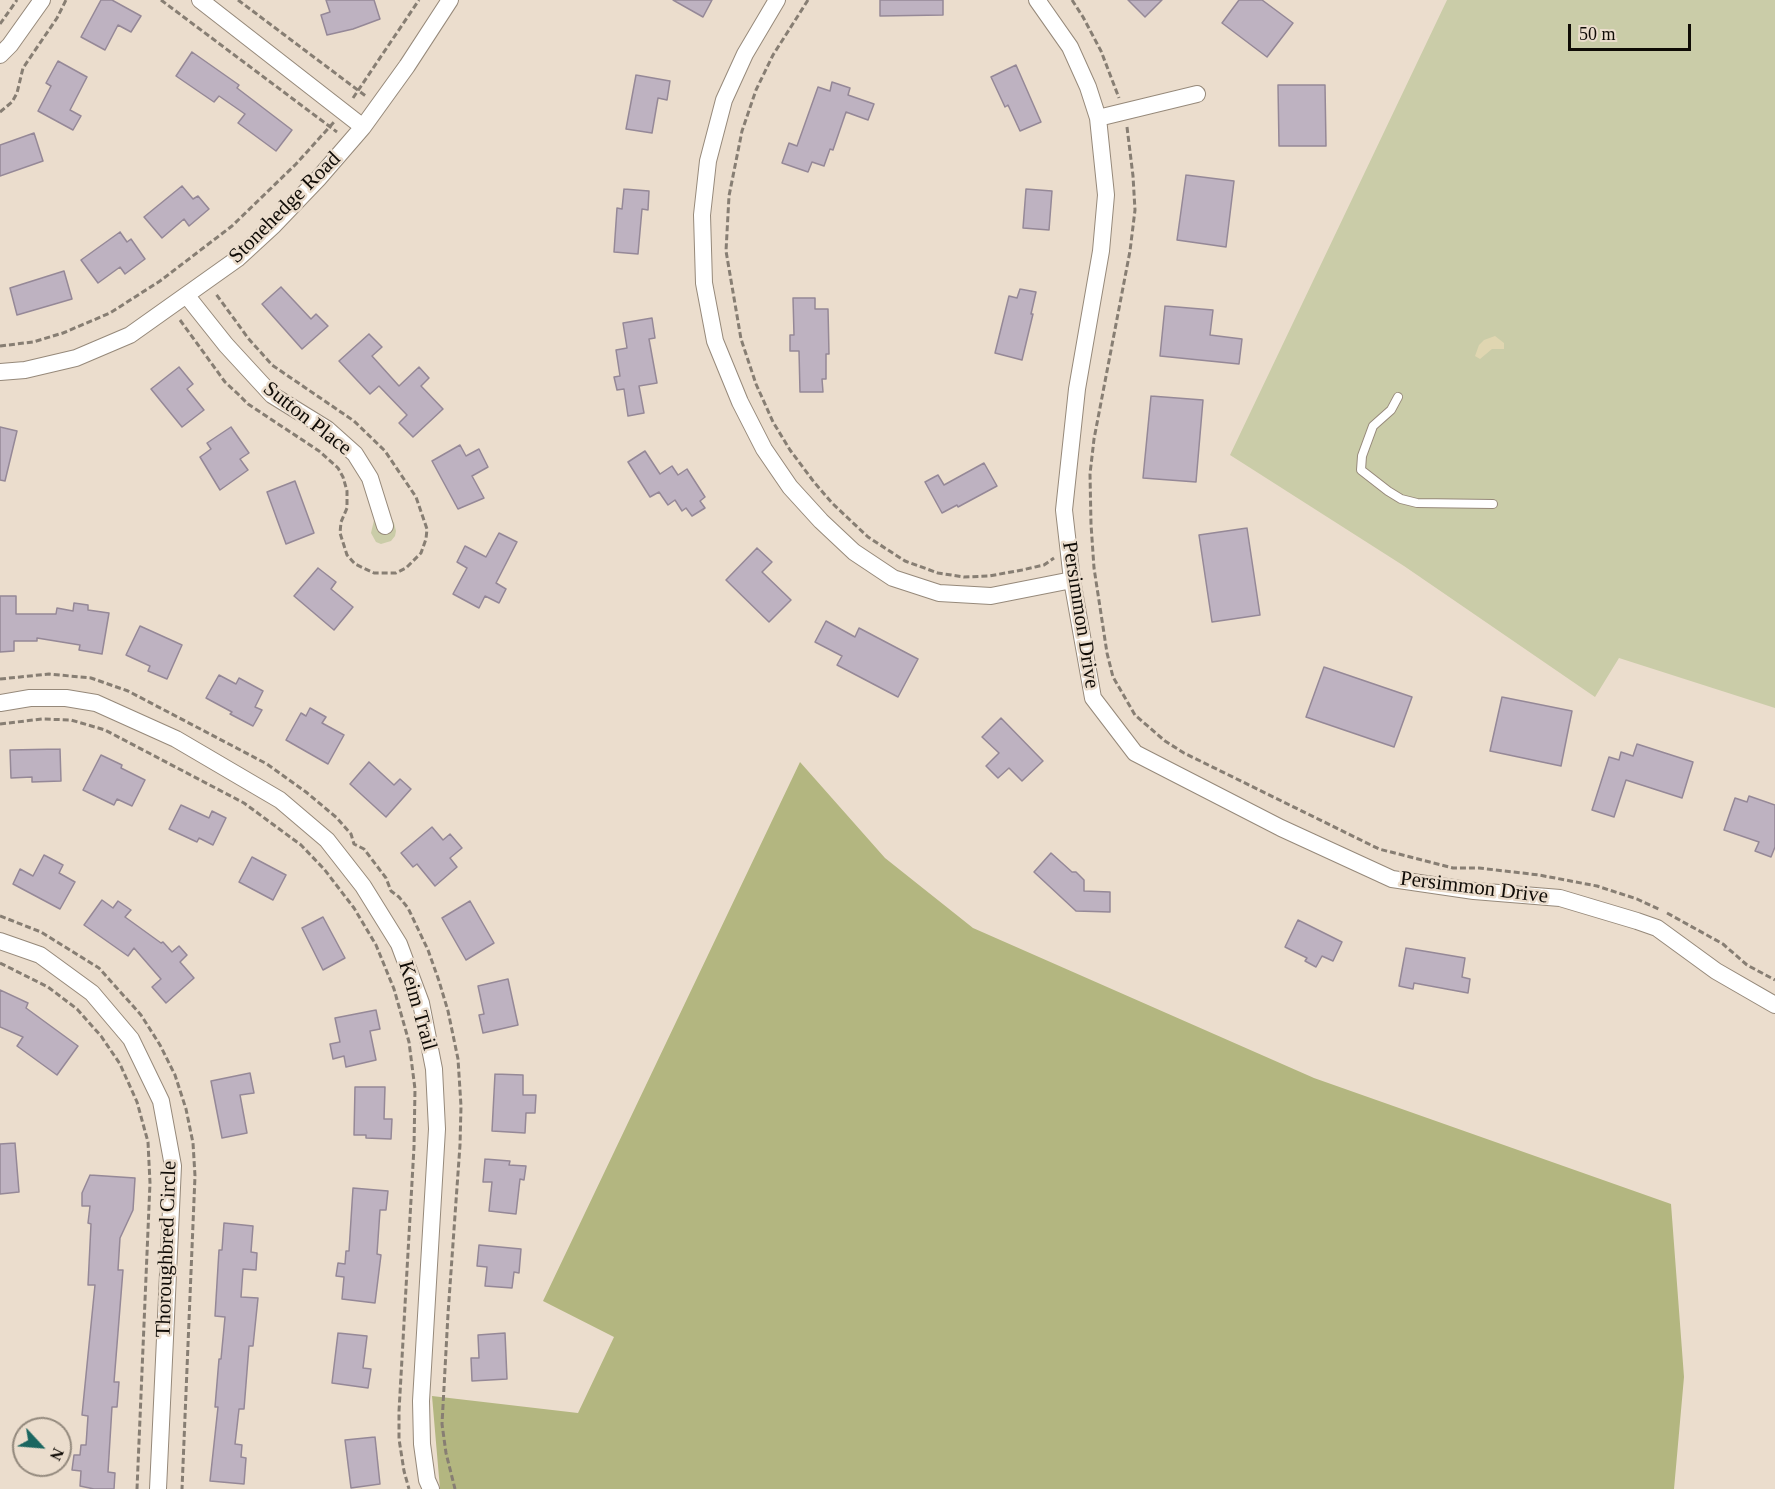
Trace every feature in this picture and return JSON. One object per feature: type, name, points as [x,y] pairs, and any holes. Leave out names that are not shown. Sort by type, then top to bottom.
[{"type":"street","points":[[0,55],[10,45],[42,0]]},
{"type":"street","points":[[200,0],[363,127]]},
{"type":"street","name":"Stonehedge Road","points":[[0,372],[26,370],[76,358],[130,335],[237,259],[274,225],[318,179],[363,127],[407,66],[450,0]]},
{"type":"street","points":[[777,0],[745,54],[724,100],[708,161],[702,215],[704,283],[715,341],[740,402],[764,448],[790,487],[854,552],[893,578],[939,593],[991,596],[1072,580]]},
{"type":"street","name":"Persimmon Drive","points":[[1037,0],[1070,46],[1088,87],[1098,118],[1106,195],[1101,251],[1077,389],[1064,510],[1072,580],[1093,698],[1135,753],[1281,828],[1392,879],[1474,891],[1560,898],[1657,928],[1716,971],[1775,1005]]},
{"type":"street","points":[[1098,118],[1197,94]]},
{"type":"street","name":"Sutton Place","points":[[187,296],[226,345],[272,395],[327,429],[355,454],[370,478],[385,526]]},
{"type":"street","name":"Keim Trail","points":[[0,703],[30,698],[66,698],[96,703],[176,739],[270,795],[327,840],[363,886],[399,944],[421,1003],[434,1069],[437,1129],[421,1401],[422,1444],[427,1480],[431,1489]]},
{"type":"street","name":"Thoroughbred Circle","points":[[0,941],[40,955],[92,993],[131,1039],[161,1101],[173,1166],[158,1489]]},
{"type":"lane","points":[[1398,397],[1391,410],[1372,426],[1362,456],[1361,470],[1401,499],[1417,503],[1493,504]]},
{"type":"path","points":[[0,24],[17,0]]},
{"type":"path","points":[[0,112],[12,102],[17,93],[23,68],[57,18],[66,0]]},
{"type":"path","points":[[161,0],[339,133]]},
{"type":"path","points":[[238,0],[369,98]]},
{"type":"path","points":[[0,346],[33,342],[63,333],[110,313],[160,281],[232,226],[272,188],[343,111],[419,0]]},
{"type":"path","points":[[808,0],[773,55],[756,90],[742,131],[729,196],[726,251],[741,339],[756,384],[773,422],[790,450],[820,489],[852,523],[868,537],[905,561],[938,573],[964,577],[988,576],[1022,570],[1044,565],[1058,557]]},
{"type":"path","points":[[1072,0],[1101,51],[1124,112],[1129,141],[1135,210],[1130,251],[1094,439],[1090,474],[1094,568],[1107,653],[1113,677],[1135,715],[1146,726],[1184,753],[1379,849],[1453,868],[1517,872],[1568,880],[1637,898],[1723,944],[1747,965],[1775,980]]},
{"type":"path","points":[[0,679],[49,674],[91,678],[128,691],[267,764],[337,818],[351,834],[354,844],[364,849],[386,878],[391,891],[408,909],[428,950],[439,981],[458,1059],[461,1106],[460,1145],[442,1424],[455,1489]]},
{"type":"path","points":[[0,724],[42,719],[71,720],[105,730],[244,803],[301,845],[324,869],[354,908],[376,945],[394,989],[409,1042],[415,1089],[414,1147],[399,1411],[399,1439],[409,1489]]},
{"type":"path","points":[[0,963],[48,987],[77,1009],[101,1036],[120,1064],[137,1102],[148,1142],[150,1183],[137,1489]]},
{"type":"green space","points":[[1447,0],[1775,0],[1775,708],[1619,658],[1595,697],[1404,566],[1230,455]]},
{"type":"green space","points":[[384,506],[396,531],[391,541],[381,544],[376,542],[371,533],[375,516]]},
{"type":"green space","points":[[800,762],[885,858],[973,928],[1314,1078],[1671,1204],[1684,1377],[1674,1489],[440,1489],[432,1396],[578,1413],[614,1337],[543,1301]]},
{"type":"sand","points":[[1495,336],[1504,343],[1504,349],[1492,349],[1480,359],[1475,356],[1479,345],[1484,340]]},
{"type":"building","points":[[101,0],[112,0],[141,16],[131,32],[118,25],[105,50],[81,37]]},
{"type":"building","points":[[326,0],[374,0],[380,19],[327,35],[321,15],[330,12]]},
{"type":"building","points":[[673,0],[712,0],[703,17]]},
{"type":"building","points":[[880,0],[943,0],[943,15],[880,16]]},
{"type":"building","points":[[1128,0],[1162,0],[1145,17]]},
{"type":"building","points":[[1239,0],[1262,0],[1293,23],[1267,57],[1222,23]]},
{"type":"building","points":[[192,52],[239,85],[237,88],[292,130],[276,151],[238,123],[245,114],[219,96],[214,102],[176,76]]},
{"type":"building","points":[[58,61],[87,77],[70,110],[81,116],[73,130],[38,111],[51,86],[46,83]]},
{"type":"building","points":[[1016,65],[1041,122],[1020,131],[1008,105],[1005,107],[991,77]]},
{"type":"building","points":[[636,75],[670,81],[667,100],[658,98],[652,133],[626,129]]},
{"type":"building","points":[[832,82],[850,88],[848,95],[874,104],[868,120],[846,112],[833,150],[830,149],[824,166],[812,162],[808,172],[782,163],[789,143],[797,146],[818,87],[830,91]]},
{"type":"building","points":[[1278,85],[1325,85],[1326,146],[1279,146]]},
{"type":"building","points":[[34,133],[43,161],[0,176],[0,145]]},
{"type":"building","points":[[1186,175],[1234,181],[1226,247],[1177,240]]},
{"type":"building","points":[[182,186],[193,199],[198,196],[209,209],[189,226],[184,219],[162,238],[144,217]]},
{"type":"building","points":[[624,189],[649,191],[648,210],[642,209],[638,254],[614,252],[617,208],[622,209]]},
{"type":"building","points":[[1026,189],[1052,191],[1049,230],[1023,228]]},
{"type":"building","points":[[120,232],[127,242],[131,239],[145,259],[125,274],[120,267],[98,283],[81,260]]},
{"type":"building","points":[[64,271],[72,299],[17,315],[10,288]]},
{"type":"building","points":[[281,287],[311,319],[316,314],[328,326],[302,349],[262,304]]},
{"type":"building","points":[[1020,289],[1036,292],[1022,360],[995,353],[1009,296],[1017,298]]},
{"type":"building","points":[[793,298],[815,298],[815,309],[828,309],[829,354],[826,354],[826,379],[822,379],[823,392],[800,392],[799,351],[790,351],[790,335],[794,335]]},
{"type":"building","points":[[1165,306],[1213,310],[1210,335],[1242,339],[1239,364],[1160,356]]},
{"type":"building","points":[[652,318],[655,338],[649,339],[657,383],[639,386],[644,413],[628,416],[624,389],[617,390],[614,377],[620,376],[616,350],[627,348],[623,323]]},
{"type":"building","points":[[369,334],[382,347],[372,356],[399,386],[419,367],[429,378],[421,386],[443,409],[413,437],[399,423],[407,415],[379,386],[370,394],[339,361]]},
{"type":"building","points":[[179,367],[193,384],[187,389],[204,410],[182,427],[151,389]]},
{"type":"building","points":[[1151,396],[1203,400],[1196,482],[1143,478]]},
{"type":"building","points":[[0,427],[17,431],[5,481],[0,480]]},
{"type":"building","points":[[231,427],[249,453],[240,459],[248,470],[220,490],[200,457],[211,449],[207,443]]},
{"type":"building","points":[[460,445],[466,456],[479,449],[488,467],[472,476],[484,498],[458,509],[432,461]]},
{"type":"building","points":[[645,451],[660,474],[672,466],[678,475],[687,469],[705,497],[700,501],[705,508],[692,516],[686,508],[682,511],[675,500],[668,505],[659,492],[650,497],[628,462]]},
{"type":"building","points":[[984,463],[997,486],[942,513],[925,482],[938,475],[944,485]]},
{"type":"building","points":[[295,481],[314,533],[286,544],[267,492]]},
{"type":"building","points":[[1247,528],[1260,615],[1212,622],[1199,535]]},
{"type":"building","points":[[499,533],[517,542],[496,583],[506,589],[499,603],[485,596],[479,608],[453,594],[467,568],[457,562],[465,546],[486,557]]},
{"type":"building","points":[[757,548],[772,562],[762,572],[791,600],[769,622],[726,580]]},
{"type":"building","points":[[318,568],[336,582],[331,589],[353,607],[334,630],[294,596]]},
{"type":"building","points":[[0,596],[16,596],[16,614],[56,614],[57,608],[73,611],[74,603],[88,605],[88,610],[109,613],[102,654],[79,650],[80,645],[37,638],[37,641],[14,641],[14,651],[0,652]]},
{"type":"building","points":[[826,621],[855,637],[859,628],[918,659],[898,697],[837,665],[842,656],[815,642]]},
{"type":"building","points":[[140,626],[182,645],[167,679],[148,671],[150,666],[126,655]]},
{"type":"building","points":[[1324,667],[1412,697],[1394,747],[1306,717]]},
{"type":"building","points":[[219,675],[236,684],[239,678],[263,691],[255,707],[262,710],[253,726],[206,698]]},
{"type":"building","points":[[1502,697],[1572,711],[1561,766],[1490,751]]},
{"type":"building","points":[[310,708],[326,717],[322,723],[344,735],[328,764],[286,740],[301,713],[306,716]]},
{"type":"building","points":[[1001,718],[1043,761],[1022,781],[1009,768],[998,778],[986,766],[999,753],[982,737]]},
{"type":"building","points":[[1637,744],[1693,762],[1682,798],[1626,780],[1614,817],[1592,810],[1609,757],[1619,760],[1621,752],[1633,756]]},
{"type":"building","points":[[60,749],[61,781],[32,782],[32,777],[11,778],[10,750]]},
{"type":"building","points":[[101,755],[145,780],[132,806],[117,799],[114,805],[83,790]]},
{"type":"building","points":[[369,762],[394,785],[400,779],[411,789],[386,817],[350,784]]},
{"type":"building","points":[[1749,796],[1775,805],[1775,847],[1771,857],[1755,851],[1759,842],[1724,830],[1735,798],[1747,802]]},
{"type":"building","points":[[181,805],[209,818],[212,811],[226,818],[213,845],[199,838],[197,842],[169,829]]},
{"type":"building","points":[[432,827],[443,840],[450,834],[462,848],[450,858],[457,867],[435,886],[417,864],[413,867],[401,853]]},
{"type":"building","points":[[1051,853],[1084,880],[1084,891],[1110,892],[1110,912],[1076,911],[1034,872]]},
{"type":"building","points":[[44,855],[63,865],[59,873],[75,882],[60,909],[13,884],[20,869],[33,876]]},
{"type":"building","points":[[252,857],[286,875],[273,900],[239,882]]},
{"type":"building","points":[[102,900],[113,908],[118,901],[131,910],[125,917],[161,943],[163,942],[172,952],[179,946],[187,955],[180,962],[194,978],[166,1003],[152,987],[161,979],[134,948],[128,956],[84,925]]},
{"type":"building","points":[[470,901],[494,943],[466,960],[442,918]]},
{"type":"building","points":[[323,917],[345,958],[323,970],[302,928]]},
{"type":"building","points":[[1298,920],[1342,942],[1333,961],[1322,956],[1316,967],[1305,961],[1307,958],[1285,947]]},
{"type":"building","points":[[1406,948],[1465,958],[1462,977],[1470,979],[1468,993],[1414,983],[1413,989],[1399,986]]},
{"type":"building","points":[[508,979],[518,1025],[483,1033],[479,1015],[484,1014],[478,986]]},
{"type":"building","points":[[0,990],[28,1003],[26,1008],[78,1046],[57,1075],[17,1046],[23,1037],[0,1027]]},
{"type":"building","points":[[376,1010],[380,1029],[370,1031],[376,1060],[346,1067],[344,1056],[333,1059],[330,1044],[340,1042],[335,1018]]},
{"type":"building","points":[[250,1073],[254,1093],[240,1095],[247,1133],[222,1138],[211,1081]]},
{"type":"building","points":[[495,1074],[523,1075],[523,1095],[536,1095],[535,1113],[526,1113],[525,1133],[492,1131]]},
{"type":"building","points":[[355,1087],[385,1087],[384,1119],[392,1119],[391,1139],[354,1135]]},
{"type":"building","points":[[15,1143],[19,1192],[0,1194],[0,1144]]},
{"type":"building","points":[[485,1159],[510,1161],[509,1165],[526,1166],[524,1180],[520,1179],[516,1214],[489,1211],[492,1182],[483,1182]]},
{"type":"building","points":[[90,1175],[135,1178],[133,1210],[120,1238],[118,1270],[123,1270],[114,1382],[119,1382],[117,1407],[112,1407],[108,1472],[115,1473],[114,1489],[80,1486],[81,1471],[72,1470],[74,1455],[80,1455],[81,1445],[86,1445],[88,1416],[82,1415],[95,1285],[88,1285],[90,1206],[82,1206],[82,1193]]},
{"type":"building","points":[[353,1188],[388,1191],[386,1210],[380,1210],[377,1254],[381,1255],[375,1303],[342,1299],[344,1277],[336,1276],[338,1263],[345,1264],[346,1251],[349,1251]]},
{"type":"building","points":[[224,1223],[253,1226],[251,1252],[257,1253],[256,1270],[243,1269],[241,1297],[258,1298],[253,1346],[249,1346],[244,1409],[239,1409],[235,1444],[242,1445],[241,1457],[246,1458],[244,1484],[210,1481],[218,1407],[215,1407],[219,1359],[221,1359],[225,1317],[215,1316],[219,1250],[222,1250]]},
{"type":"building","points":[[479,1245],[521,1249],[519,1273],[514,1272],[512,1288],[485,1286],[487,1267],[477,1266]]},
{"type":"building","points":[[338,1333],[367,1336],[363,1368],[371,1369],[368,1388],[332,1383]]},
{"type":"building","points":[[505,1333],[507,1379],[472,1381],[471,1358],[479,1358],[478,1335]]},
{"type":"building","points":[[375,1437],[380,1484],[351,1488],[345,1440]]}]
